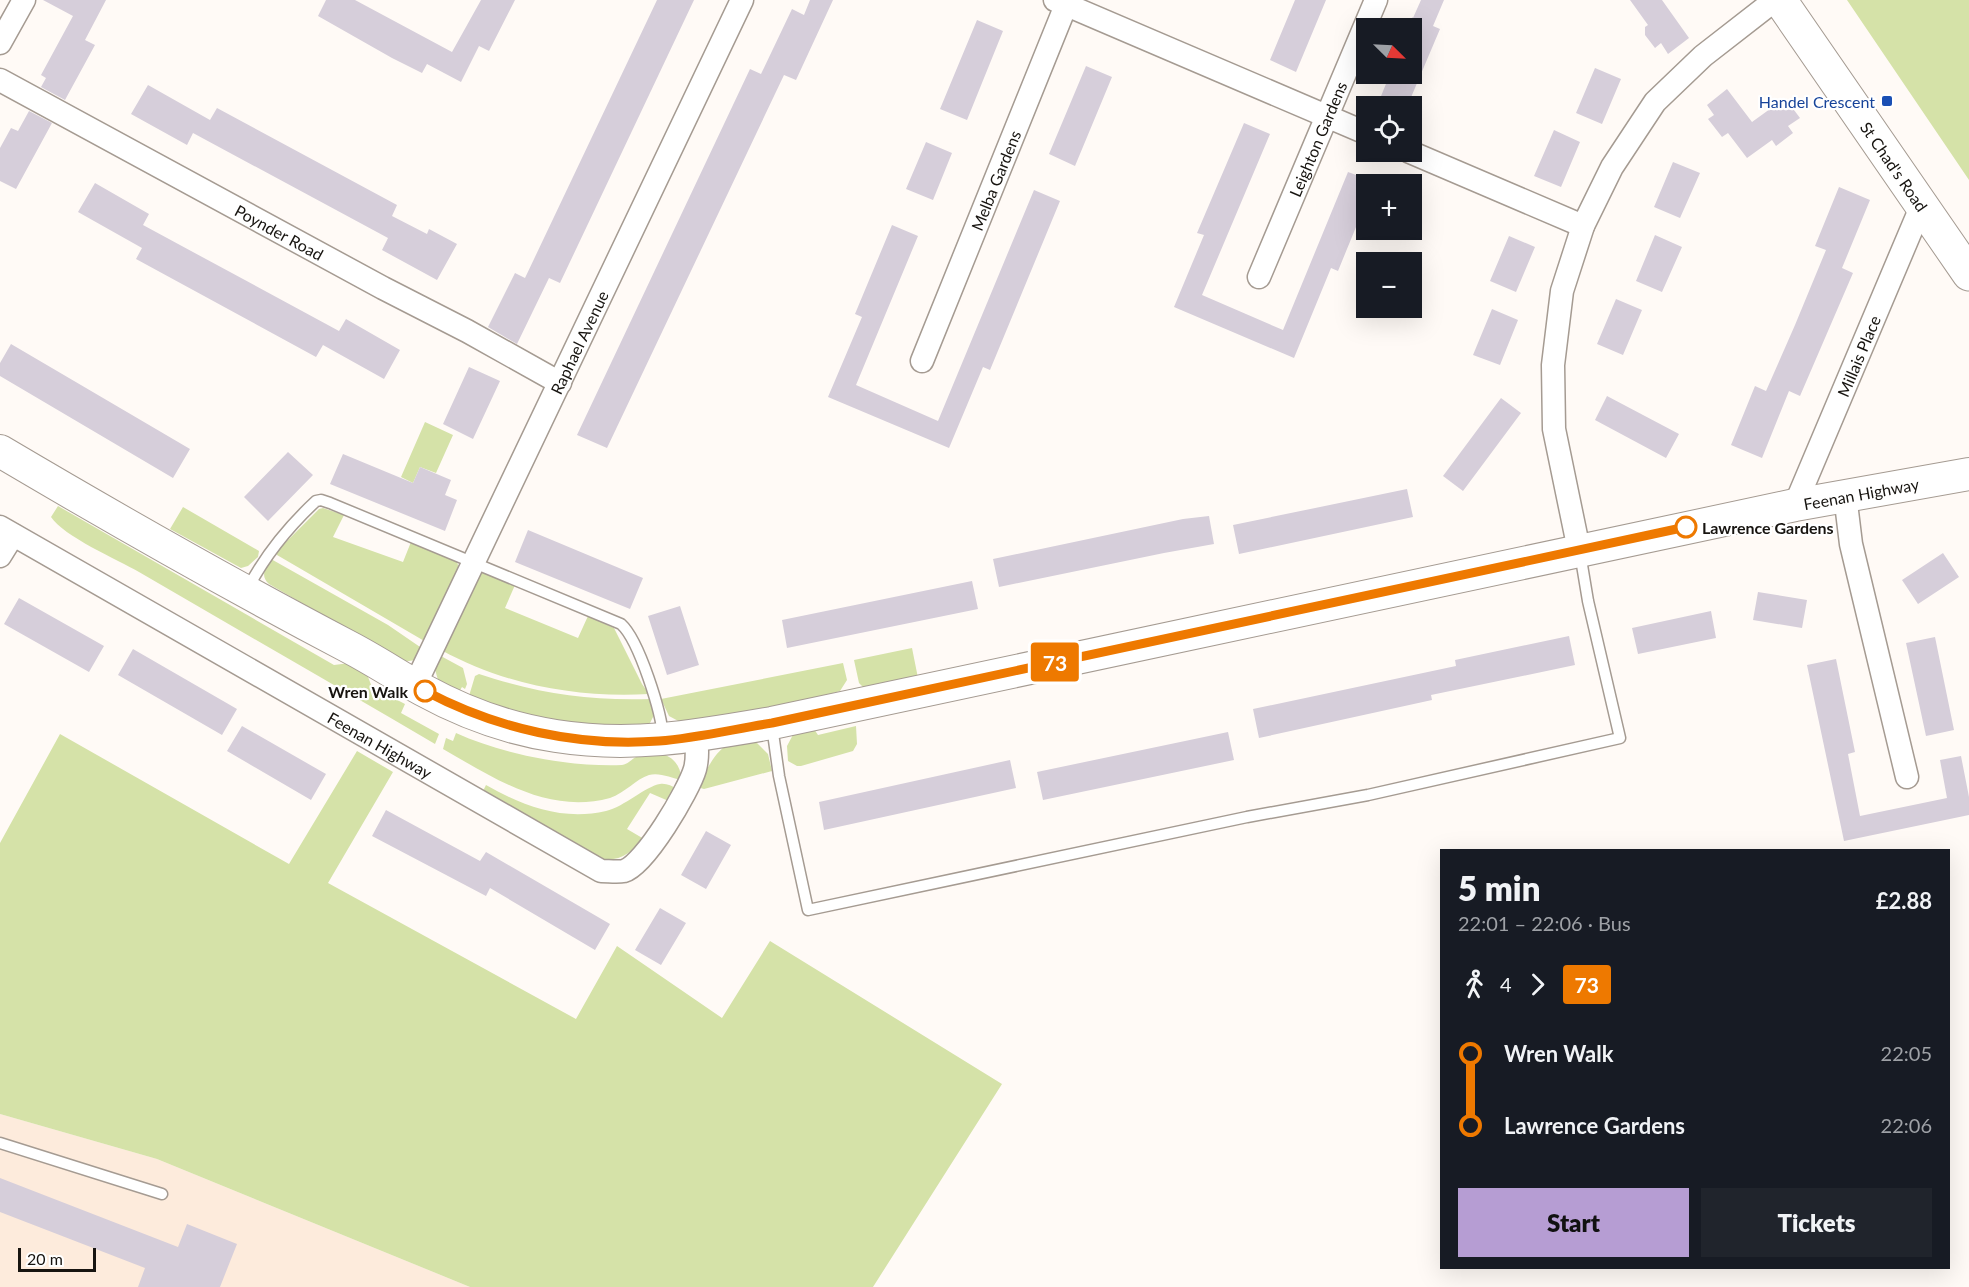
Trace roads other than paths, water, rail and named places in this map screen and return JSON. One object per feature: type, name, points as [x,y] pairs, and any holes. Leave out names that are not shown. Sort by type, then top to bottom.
[{"type":"main road","name":"St Chad's Road","points":[[1780,0],[1969,274]]},
{"type":"street","points":[[0,43],[24,0]]},
{"type":"street","name":"Raphael Avenue","points":[[415,685],[742,0]]},
{"type":"street","name":"Leighton Gardens","points":[[1259,277],[1376,0]]},
{"type":"street","points":[[1579,550],[1554,429],[1553,365],[1562,291],[1583,226],[1612,167],[1655,102],[1703,56],[1775,0]]},
{"type":"street","points":[[1063,2],[1356,129]]},
{"type":"street","name":"Melba Gardens","points":[[922,361],[1063,2]]},
{"type":"street","name":"Poynder Road","points":[[0,80],[560,383]]},
{"type":"street","points":[[1422,157],[1583,226]]},
{"type":"street","name":"Millais Place","points":[[1795,505],[1921,207]]},
{"type":"street","name":"Feenan Highway","points":[[0,451],[246,593],[415,685],[477,715],[526,730],[596,740],[663,740],[772,723],[1795,505],[1969,474]]},
{"type":"street","points":[[1845,495],[1851,544],[1907,777]]},
{"type":"street","points":[[0,556],[6,531]]},
{"type":"street","name":"Feenan Highway","points":[[6,531],[601,871],[625,871],[644,856],[652,845],[692,778],[696,764],[696,736]]},
{"type":"lane","points":[[246,593],[262,561],[280,537],[313,503],[321,500],[624,626],[634,644],[655,696],[661,716],[663,740]]},
{"type":"lane","points":[[772,723],[779,776],[808,910],[1225,821],[1368,795],[1620,738],[1588,601],[1579,550]]},
{"type":"lane","points":[[0,1143],[162,1194]]},
{"type":"place","name":"Handel Crescent","points":[[1887,101]]},
{"type":"place","name":"Lawrence Gardens","points":[[1686,527]]},
{"type":"place","name":"Wren Walk","points":[[425,691]]}]
